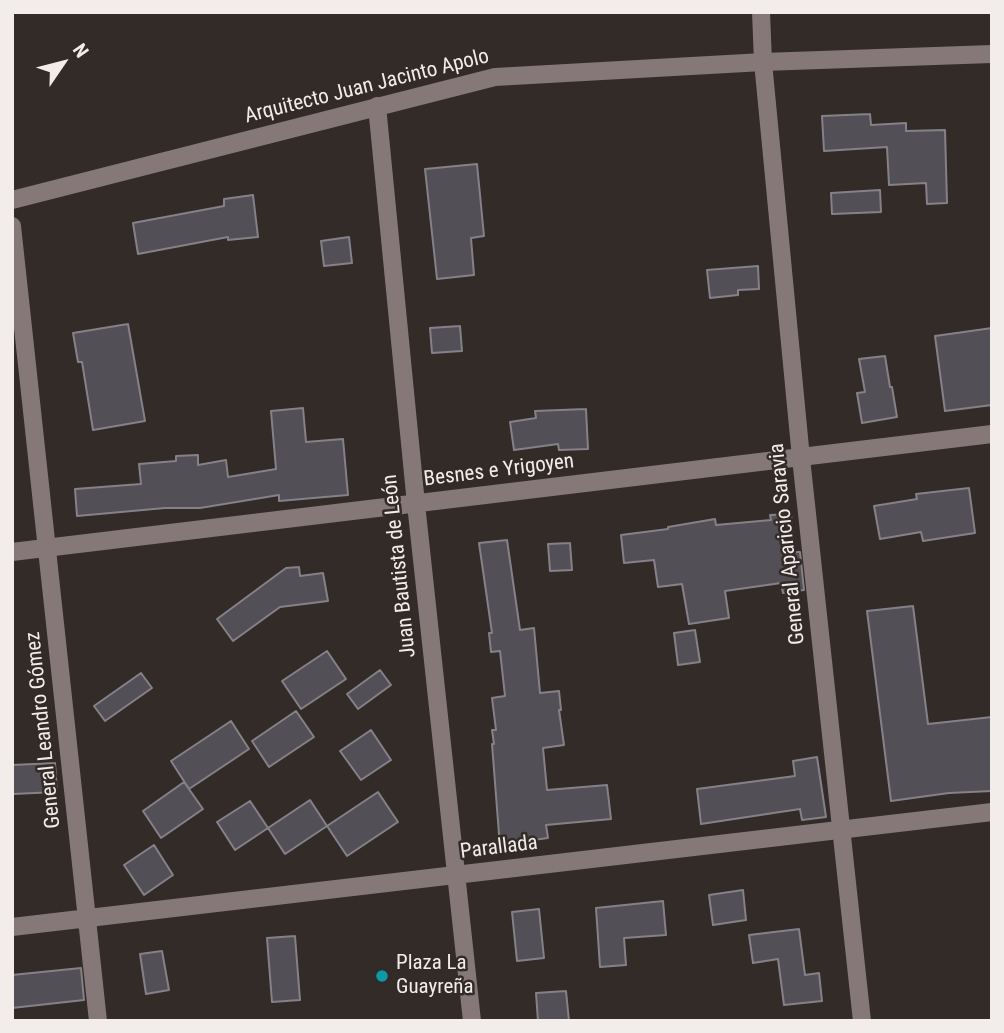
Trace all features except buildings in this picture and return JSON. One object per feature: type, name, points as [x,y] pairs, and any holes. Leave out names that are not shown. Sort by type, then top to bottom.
[{"type":"street","name":"General Aparicio Saravia","points":[[761,12],[763,62],[801,457],[862,1021]]},
{"type":"street","name":"Arquitecto Juan Jacinto Apolo","points":[[12,200],[495,77],[763,62],[992,54]]},
{"type":"street","name":"Juan Bautista de León","points":[[377,106],[416,504],[472,1021]]},
{"type":"street","name":"General Leandro Gómez","points":[[12,226],[98,1021]]},
{"type":"street","name":"Besnes e Yrigoyen","points":[[12,552],[992,434]]},
{"type":"street","name":"Parallada","points":[[12,927],[992,812]]},
{"type":"place","name":"Plaza La Guayreña","points":[[382,976]]}]
